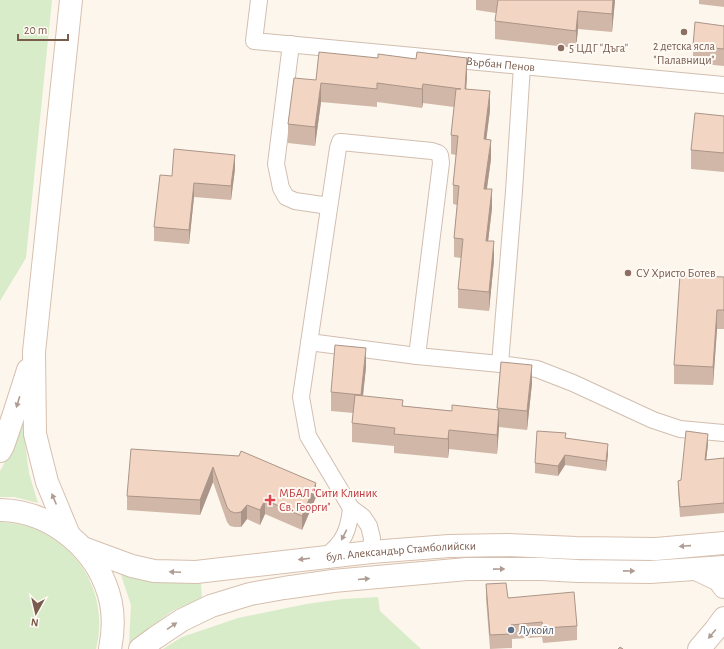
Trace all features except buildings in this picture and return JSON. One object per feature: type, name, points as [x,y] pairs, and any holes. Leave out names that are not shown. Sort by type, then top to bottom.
[{"type":"main road","points":[[71,0],[34,352],[35,434],[47,482],[76,542]]},
{"type":"main road","points":[[0,451],[14,414],[34,352]]},
{"type":"main road","points":[[0,510],[17,511],[31,515],[58,527],[76,542],[93,560],[107,588],[111,603],[113,619],[110,649]]},
{"type":"main road","name":"бул. Александър Стамболийски","points":[[76,542],[132,566],[175,572],[202,571],[326,556],[449,546],[506,545],[576,548],[656,548],[724,544]]},
{"type":"main road","points":[[432,572],[458,560],[473,556],[576,548]]},
{"type":"main road","points":[[284,588],[347,568],[371,552]]},
{"type":"main road","name":"бул. Александър Стамболийски","points":[[140,649],[182,620],[211,606],[250,594],[333,581],[467,569],[650,572],[724,567]]},
{"type":"main road","points":[[696,569],[719,580],[724,587]]},
{"type":"main road","points":[[699,649],[724,618]]},
{"type":"street","name":"Върбан Пенов","points":[[259,0],[254,41],[724,85]]},
{"type":"street","points":[[291,44],[276,164],[281,188],[286,197],[296,201],[329,206]]},
{"type":"street","points":[[500,364],[514,191],[522,66]]},
{"type":"street","points":[[371,552],[372,538],[369,526],[363,517],[351,508],[308,436],[301,397],[340,142],[432,151],[440,155],[441,163],[418,356]]},
{"type":"street","points":[[309,342],[537,369],[573,383],[653,420],[680,429],[724,433]]},
{"type":"street","points":[[326,556],[337,548],[342,539],[350,520],[351,508]]},
{"type":"green space","points":[[0,0],[52,0],[26,258],[0,301]]},
{"type":"green space","points":[[22,419],[29,473],[38,503],[14,497],[0,497],[0,471],[6,460]]},
{"type":"green space","points":[[0,522],[33,528],[50,537],[65,548],[78,561],[88,576],[95,593],[99,611],[99,630],[96,649],[0,649]]},
{"type":"green space","points":[[119,569],[152,582],[201,583],[202,598],[172,611],[129,644],[131,605]]},
{"type":"green space","points":[[378,597],[380,611],[421,649],[163,649],[182,637],[238,618],[306,604],[343,599]]},
{"type":"place","name":"2 детска ясла \"Палавници\"","points":[[684,32]]},
{"type":"place","name":"5 ЦДГ \"Дъга\"","points":[[561,48]]},
{"type":"place","name":"СУ Христо Ботев","points":[[628,273]]},
{"type":"place","name":"МБАЛ \"Сити Клиник Св. Георги\"","points":[[270,500]]},
{"type":"place","name":"Лукойл","points":[[511,630]]}]
